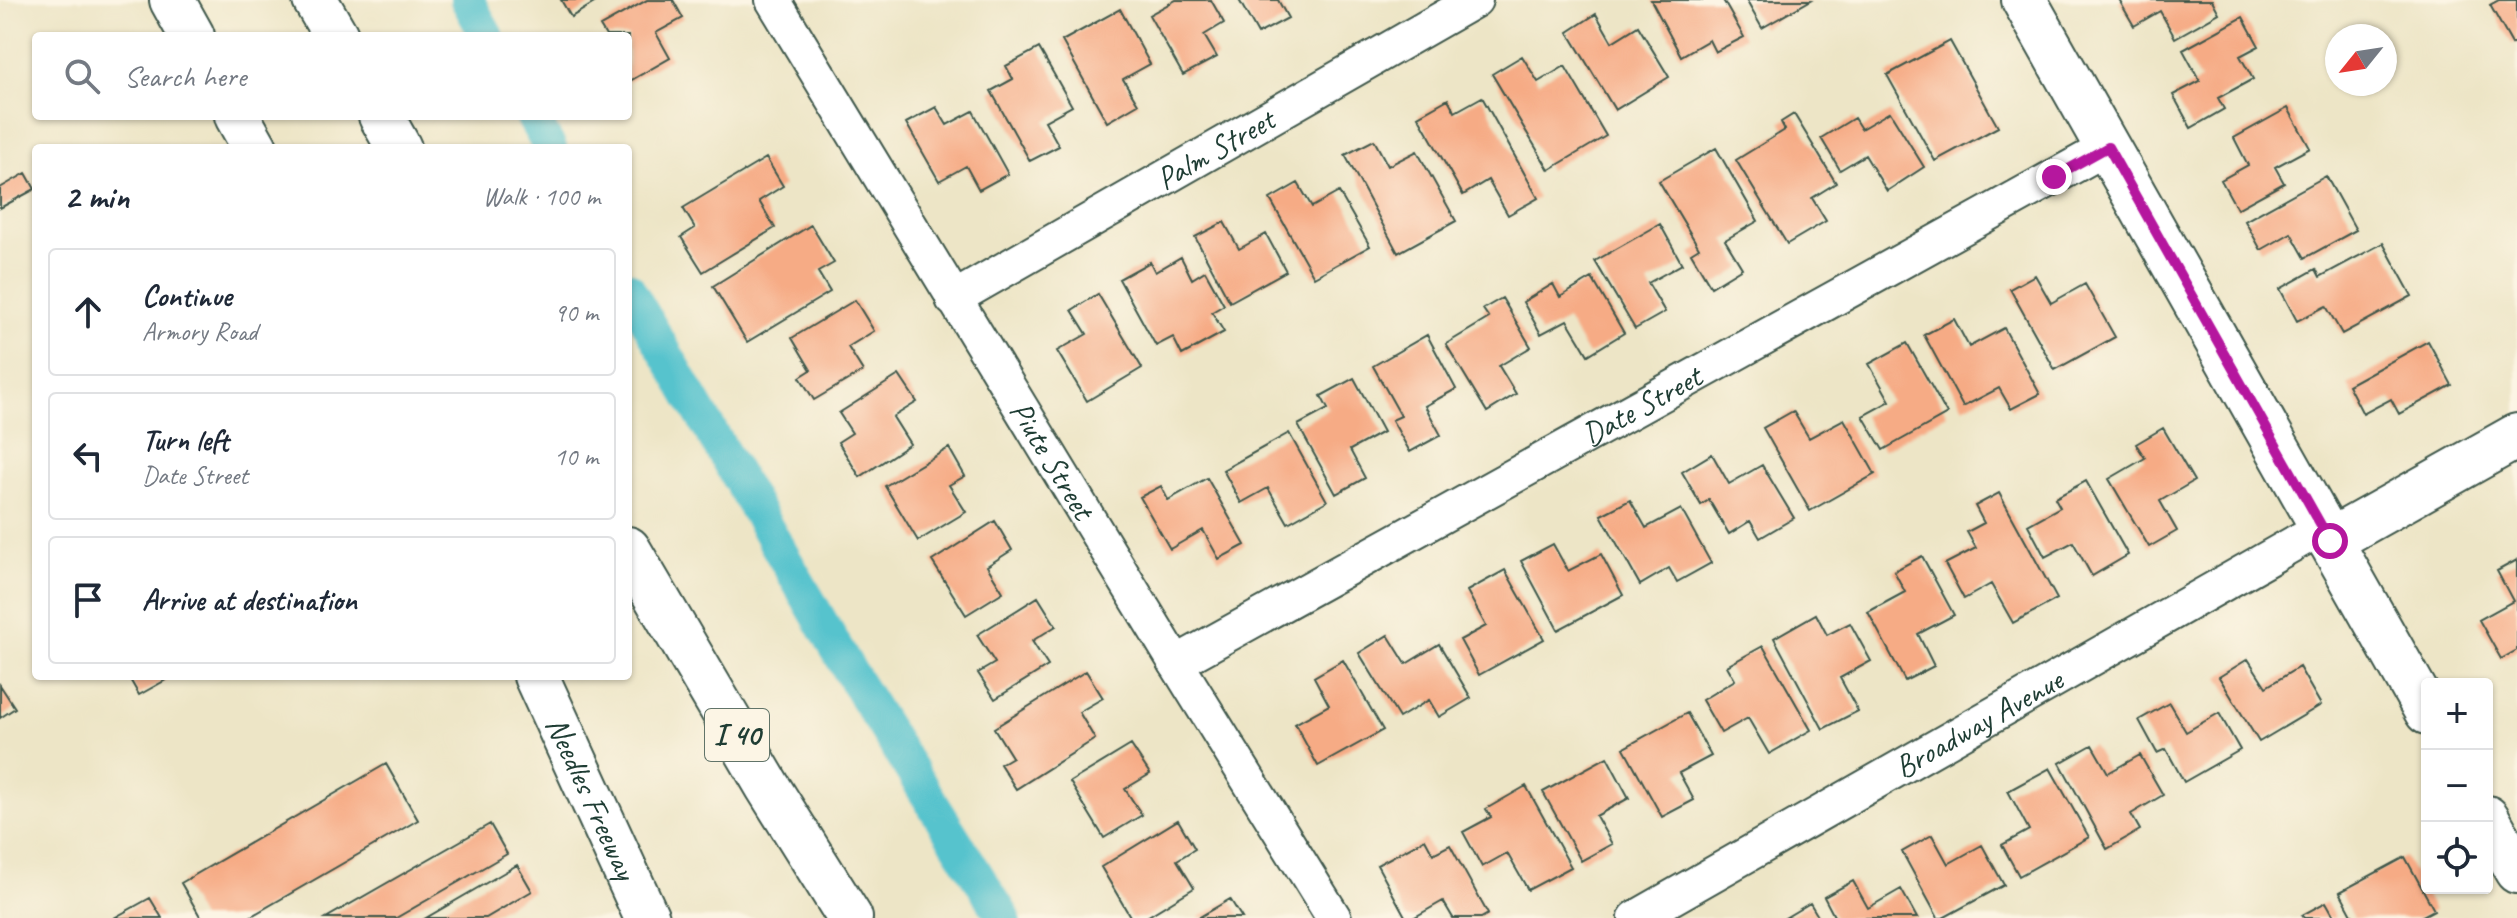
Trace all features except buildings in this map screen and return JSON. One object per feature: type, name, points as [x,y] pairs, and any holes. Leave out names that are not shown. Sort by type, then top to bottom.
[{"type":"main road","points":[[172,0],[190,32]]},
{"type":"main road","points":[[315,0],[334,32]]},
{"type":"main road","points":[[2024,0],[2421,701]]},
{"type":"main road","points":[[239,120],[253,144]]},
{"type":"main road","points":[[383,120],[397,144]]},
{"type":"main road","name":"Broadway Avenue","points":[[2326,534],[2517,436]]},
{"type":"main road","name":"I 40","points":[[632,556],[768,787],[850,918]]},
{"type":"main road","name":"Needles Freeway","points":[[538,680],[647,918]]},
{"type":"main road","points":[[2489,822],[2517,871]]},
{"type":"street","name":"Piute Street","points":[[773,0],[1334,918]]},
{"type":"street","name":"Palm Street","points":[[953,299],[1475,0]]},
{"type":"street","name":"Date Street","points":[[1176,663],[2108,147]]},
{"type":"street","name":"Broadway Avenue","points":[[1636,918],[2326,534]]},
{"type":"waterway","points":[[467,0],[485,32]]},
{"type":"waterway","points":[[534,120],[548,144]]},
{"type":"waterway","points":[[632,295],[856,682],[1004,918]]},
{"type":"route","points":[[2054,177],[2108,147],[2330,541]]}]
